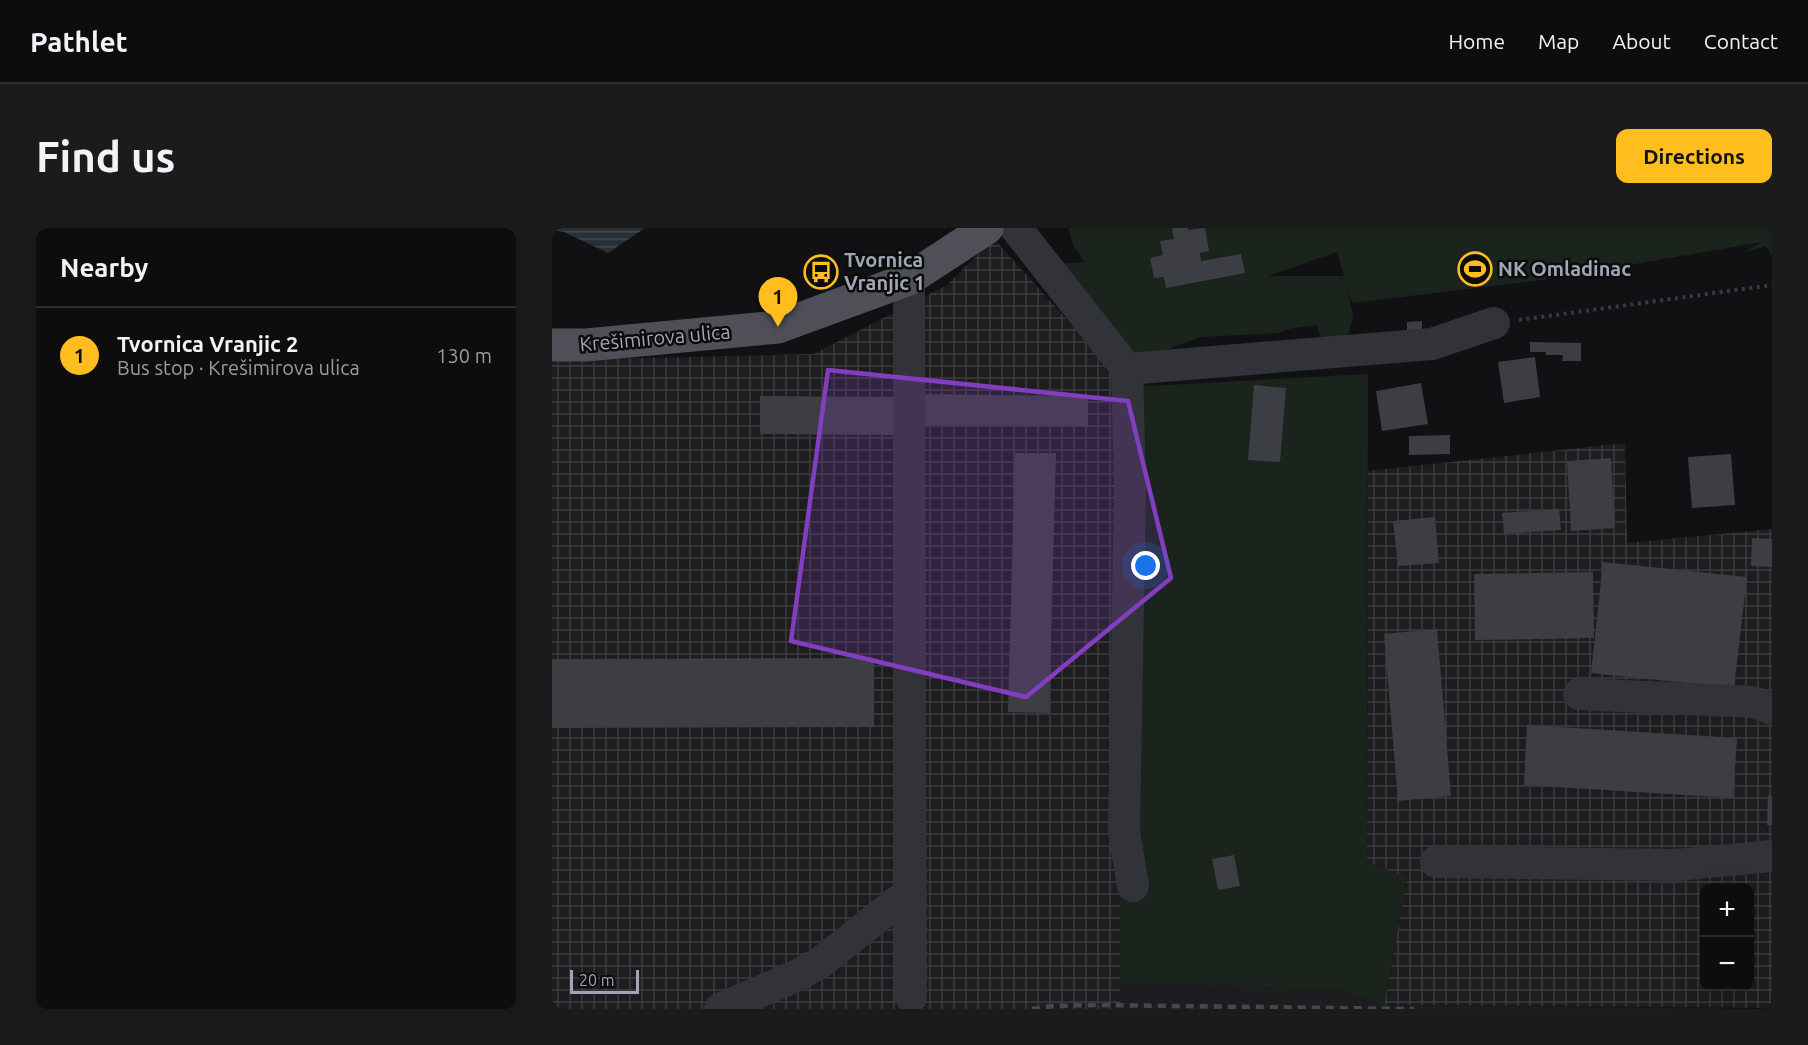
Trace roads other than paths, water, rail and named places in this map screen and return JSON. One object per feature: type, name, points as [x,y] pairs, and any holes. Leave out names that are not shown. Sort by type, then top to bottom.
[{"type":"main road","name":"Krešimirova ulica","points":[[552,345],[586,345],[778,327],[909,279],[987,228]]},
{"type":"lane","points":[[1016,228],[1127,369],[1131,487],[1124,831],[1133,886]]},
{"type":"lane","points":[[909,279],[911,998]]},
{"type":"lane","points":[[1127,369],[1432,344],[1494,323]]},
{"type":"lane","points":[[1579,694],[1753,702],[1772,709]]},
{"type":"lane","points":[[1436,862],[1677,865],[1772,856]]},
{"type":"lane","points":[[720,1009],[798,975],[821,962],[911,891]]},
{"type":"railway","points":[[1032,1009],[1098,1005],[1414,1009]]},
{"type":"place","name":"NK Omladinac","points":[[1475,269]]},
{"type":"place","name":"Tvornica Vranjic 1","points":[[821,272]]},
{"type":"place","name":"Tvornica Vranjic 2","points":[[778,327]]}]
